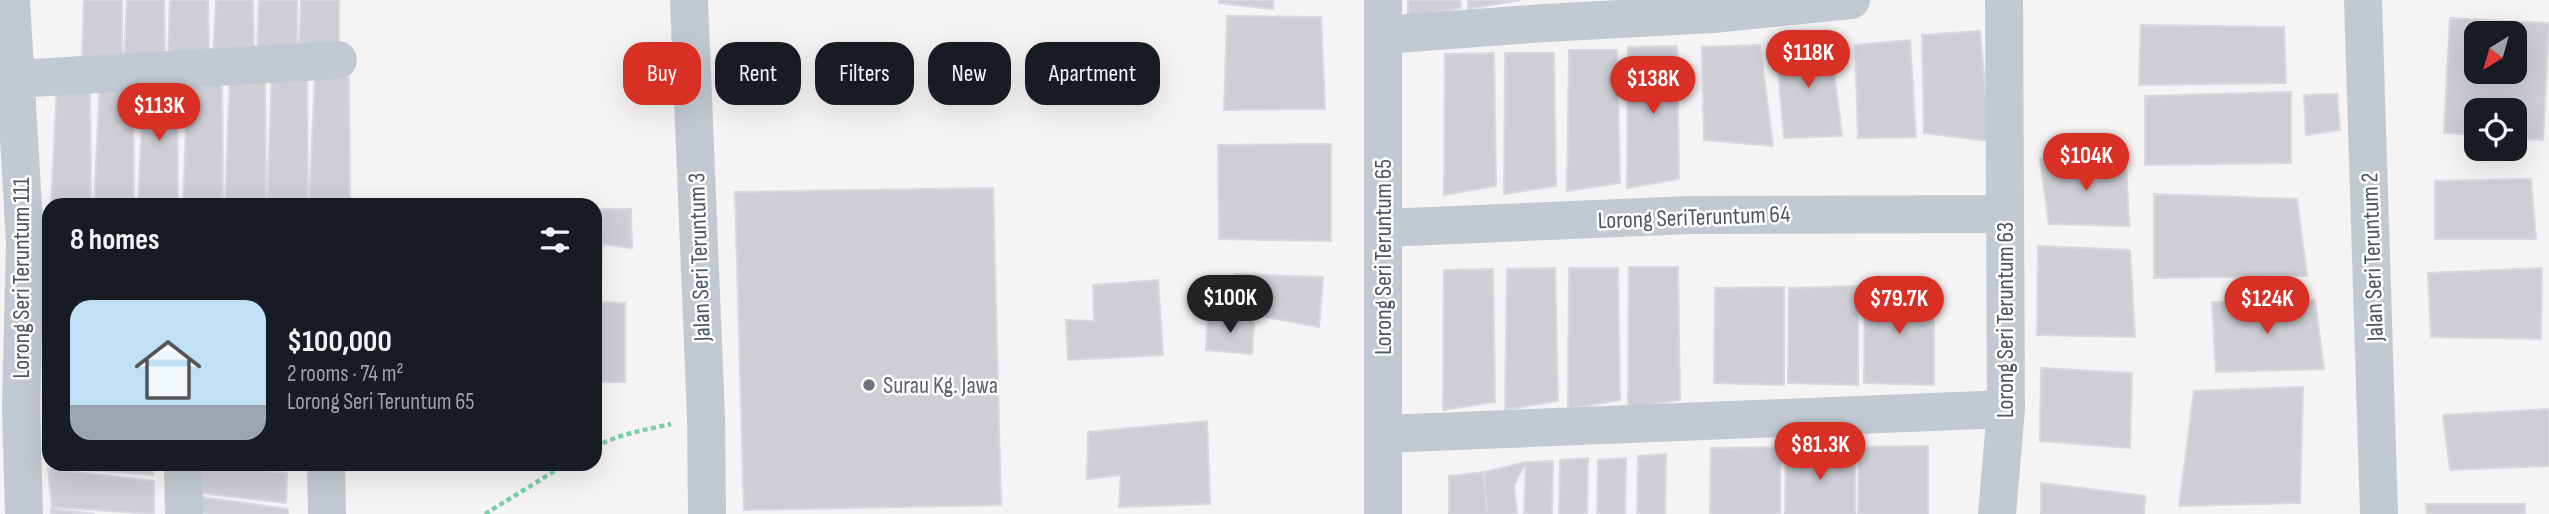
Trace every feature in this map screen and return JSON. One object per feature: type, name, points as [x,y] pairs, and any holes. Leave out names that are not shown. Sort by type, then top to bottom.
[{"type":"street","name":"Lorong Seri Teruntum 111","points":[[11,0],[16,79],[37,241],[35,408],[16,504]]},
{"type":"street","name":"Jalan Seri Teruntum 3","points":[[689,0],[706,417],[707,514]]},
{"type":"street","points":[[1384,18],[1545,23],[1713,14],[1851,0]]},
{"type":"street","name":"Lorong Seri Teruntum 63","points":[[1997,514],[2006,409],[2004,0]]},
{"type":"street","name":"Jalan Seri Teruntum 2","points":[[2363,0],[2379,514]]},
{"type":"street","name":"Lorong Seri Teruntum 65","points":[[1383,514],[1384,18]]},
{"type":"street","points":[[16,79],[338,60]]},
{"type":"street","name":"Lorong SeriTeruntum 64","points":[[1383,228],[1691,215],[2005,214]]},
{"type":"street","points":[[1383,434],[2006,409]]},
{"type":"street","points":[[183,471],[184,514]]},
{"type":"street","points":[[326,471],[327,514]]},
{"type":"path","points":[[602,443],[633,432],[706,417]]},
{"type":"path","points":[[485,514],[555,471]]},
{"type":"building","points":[[84,0],[122,0],[122,60],[82,61]]},
{"type":"building","points":[[127,0],[164,0],[165,59],[124,60]]},
{"type":"building","points":[[170,0],[208,0],[209,57],[168,58]]},
{"type":"building","points":[[216,0],[253,0],[254,56],[213,58]]},
{"type":"building","points":[[259,0],[297,0],[297,53],[257,54]]},
{"type":"building","points":[[301,0],[339,0],[339,52],[299,53]]},
{"type":"building","points":[[1219,0],[1273,0],[1273,9],[1219,3]]},
{"type":"building","points":[[1408,0],[1460,0],[1461,8],[1408,17]]},
{"type":"building","points":[[1468,0],[1520,0],[1468,9]]},
{"type":"building","points":[[1227,16],[1321,17],[1325,109],[1224,110]]},
{"type":"building","points":[[2450,18],[2509,21],[2464,21],[2464,84],[2527,84],[2527,22],[2549,23],[2543,140],[2527,139],[2527,98],[2464,98],[2464,134],[2444,133]]},
{"type":"building","points":[[2141,25],[2284,27],[2286,83],[2139,85]]},
{"type":"building","points":[[1980,31],[1990,141],[1924,133],[1922,35]]},
{"type":"building","points":[[1830,39],[1842,136],[1784,138],[1776,44]]},
{"type":"building","points":[[1910,40],[1916,137],[1858,138],[1855,45]]},
{"type":"building","points":[[1760,45],[1773,146],[1704,140],[1702,47]]},
{"type":"building","points":[[1677,46],[1679,179],[1627,188],[1628,47]]},
{"type":"building","points":[[1569,50],[1617,50],[1620,183],[1567,191]]},
{"type":"building","points":[[1494,53],[1496,186],[1444,195],[1445,54]]},
{"type":"building","points":[[1505,53],[1554,53],[1556,186],[1504,194]]},
{"type":"building","points":[[272,74],[307,74],[308,198],[267,198]]},
{"type":"building","points":[[230,75],[265,75],[266,198],[225,198]]},
{"type":"building","points":[[188,76],[222,76],[223,198],[183,198]]},
{"type":"building","points":[[144,77],[177,77],[178,198],[138,198]]},
{"type":"building","points":[[315,77],[349,77],[350,198],[309,198]]},
{"type":"building","points":[[100,81],[133,81],[134,198],[94,198]]},
{"type":"building","points":[[57,84],[90,84],[91,198],[51,198]]},
{"type":"building","points":[[2291,92],[2291,163],[2145,165],[2145,96]]},
{"type":"building","points":[[2337,94],[2340,130],[2306,135],[2304,95]]},
{"type":"building","points":[[1331,144],[1331,241],[1219,239],[1218,145]]},
{"type":"building","points":[[2040,159],[2126,163],[2129,226],[2049,224]]},
{"type":"building","points":[[2531,179],[2536,239],[2435,239],[2435,181]]},
{"type":"building","name":"Surau Kg. Jawa","points":[[993,188],[1001,505],[744,510],[735,192]]},
{"type":"building","points":[[2154,194],[2297,199],[2307,276],[2154,278]]},
{"type":"building","points":[[602,209],[631,209],[632,248],[602,244]]},
{"type":"building","points":[[2038,246],[2130,250],[2135,337],[2037,335]]},
{"type":"building","points":[[1629,267],[1678,267],[1680,400],[1628,408]]},
{"type":"building","points":[[1555,268],[1558,401],[1505,410],[1507,269]]},
{"type":"building","points":[[1569,268],[1618,268],[1620,400],[1568,409]]},
{"type":"building","points":[[2542,268],[2541,339],[2431,337],[2428,273]]},
{"type":"building","points":[[1493,269],[1495,402],[1443,410],[1444,270]]},
{"type":"building","points":[[1235,274],[1323,277],[1319,327],[1239,312]]},
{"type":"building","points":[[1158,280],[1163,355],[1068,360],[1066,320],[1094,321],[1093,285]]},
{"type":"building","points":[[1858,286],[1858,385],[1788,383],[1789,288]]},
{"type":"building","points":[[1784,287],[1784,385],[1714,383],[1715,288]]},
{"type":"building","points":[[1934,287],[1934,385],[1864,383],[1865,288]]},
{"type":"building","points":[[2315,300],[2324,369],[2216,372],[2212,302]]},
{"type":"building","points":[[602,302],[625,303],[625,382],[602,382]]},
{"type":"building","points":[[1208,316],[1254,322],[1252,354],[1206,350]]},
{"type":"building","points":[[2041,368],[2132,373],[2130,448],[2040,441]]},
{"type":"building","points":[[2303,387],[2300,503],[2179,506],[2194,391]]},
{"type":"building","points":[[2549,409],[2549,466],[2450,470],[2443,415]]},
{"type":"building","points":[[1207,421],[1210,504],[1119,507],[1121,475],[1087,479],[1088,432]]},
{"type":"building","points":[[1928,446],[1928,514],[1858,514],[1859,447]]},
{"type":"building","points":[[1780,447],[1780,514],[1710,514],[1711,448]]},
{"type":"building","points":[[1855,450],[1855,514],[1785,514],[1786,451]]},
{"type":"building","points":[[1666,454],[1665,514],[1637,514],[1638,456]]},
{"type":"building","points":[[1588,458],[1587,514],[1559,514],[1560,460]]},
{"type":"building","points":[[1626,458],[1625,514],[1597,514],[1598,460]]},
{"type":"building","points":[[1553,461],[1552,514],[1524,514],[1526,462]]},
{"type":"building","points":[[1526,462],[1514,485],[1517,514],[1487,514],[1484,472]]},
{"type":"building","points":[[48,471],[154,481],[154,514],[52,507]]},
{"type":"building","points":[[102,471],[153,471],[153,475]]},
{"type":"building","points":[[199,471],[287,473],[286,503],[201,493]]},
{"type":"building","points":[[1484,472],[1487,514],[1449,514],[1449,476]]},
{"type":"building","points":[[2041,483],[2145,496],[2144,514],[2041,514]]},
{"type":"building","points":[[201,497],[288,509],[288,514],[202,514]]},
{"type":"building","points":[[2426,504],[2525,504],[2525,514],[2427,514]]},
{"type":"building","points":[[51,509],[95,514],[51,514]]},
{"type":"place","name":"Surau Kg. Jawa","points":[[869,385]]}]
